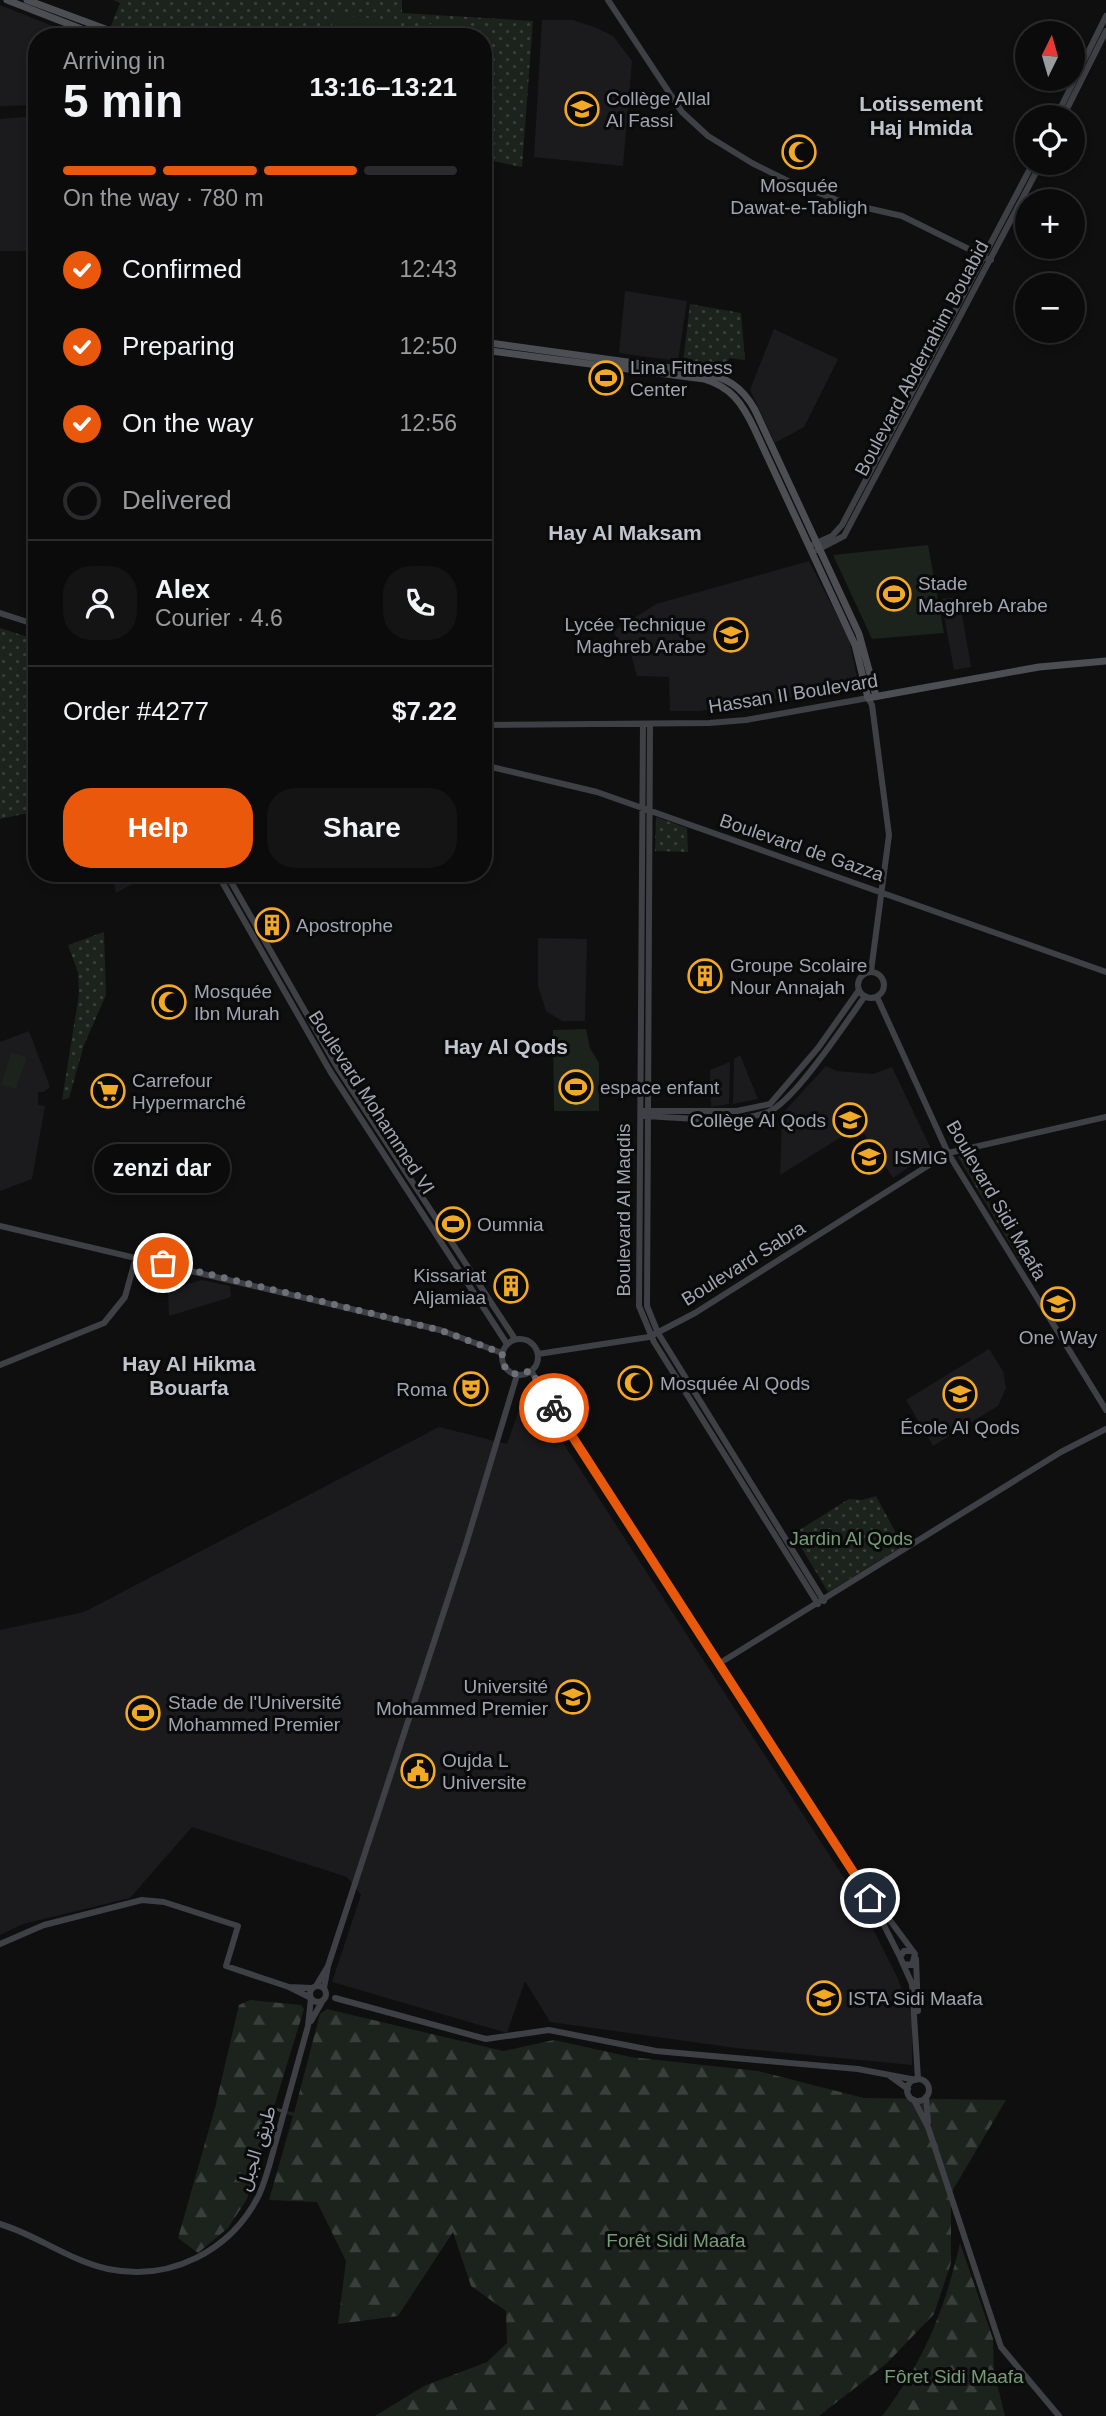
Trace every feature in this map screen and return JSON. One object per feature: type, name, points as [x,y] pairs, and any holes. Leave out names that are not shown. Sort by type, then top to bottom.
[{"type":"main road","points":[[7,0],[79,28]]},
{"type":"main road","points":[[27,0],[103,28]]},
{"type":"main road","points":[[492,343],[700,372],[729,380],[750,400],[815,547]]},
{"type":"main road","points":[[492,351],[704,379],[721,385],[742,405],[862,640],[872,699]]},
{"type":"main road","name":"Hassan II Boulevard","points":[[872,699],[1039,667],[1106,661]]},
{"type":"street","points":[[608,0],[682,112],[708,136],[790,182],[837,201],[902,216],[991,260]]},
{"type":"street","points":[[1062,105],[1106,16]]},
{"type":"street","points":[[1069,105],[1106,31]]},
{"type":"street","name":"Boulevard Abderrahim Bouabid","points":[[815,547],[832,536],[842,525],[1027,175]]},
{"type":"street","name":"Boulevard Abderrahim Bouabid","points":[[815,547],[844,536],[1035,175]]},
{"type":"street","points":[[0,613],[28,622]]},
{"type":"street","points":[[871,971],[889,835],[872,699]]},
{"type":"street","name":"Hassan II Boulevard","points":[[492,725],[746,720],[872,699]]},
{"type":"street","name":"Boulevard Al Maqdis","points":[[647,724],[642,1113],[642,1251],[646,1301],[655,1335],[821,1602]]},
{"type":"street","name":"Boulevard de Gazza","points":[[492,767],[597,792],[1106,972]]},
{"type":"street","name":"Boulevard Mohammed VI","points":[[222,882],[330,1071],[507,1343]]},
{"type":"street","name":"Boulevard Mohammed VI","points":[[231,882],[337,1067],[515,1339]]},
{"type":"street","points":[[642,1113],[737,1111],[770,1104],[818,1048],[859,990],[860,977],[871,971]]},
{"type":"street","points":[[859,990],[864,996],[877,997],[883,990],[884,981],[871,971]]},
{"type":"street","points":[[642,1113],[741,1117],[771,1111],[824,1052],[864,996]]},
{"type":"street","name":"Boulevard Sidi Maafa","points":[[877,997],[948,1153],[1106,1410]]},
{"type":"street","name":"Boulevard Sabra","points":[[538,1354],[655,1335],[948,1153],[1106,1117]]},
{"type":"street","points":[[0,1226],[440,1330],[502,1353]]},
{"type":"street","points":[[0,1365],[104,1323],[125,1297],[136,1257]]},
{"type":"street","points":[[515,1339],[530,1342],[538,1354],[537,1362],[531,1371],[517,1375],[504,1366],[502,1353],[507,1343],[515,1339]]},
{"type":"street","points":[[531,1371],[865,1888],[916,1959],[919,1984],[917,2020]]},
{"type":"street","points":[[309,2026],[466,1544],[517,1375]]},
{"type":"street","points":[[720,1663],[1061,1452],[1106,1429]]},
{"type":"street","points":[[865,1888],[912,1984],[920,2065],[919,2080],[908,2089]]},
{"type":"street","points":[[0,1944],[44,1925],[148,1900],[164,1902],[238,1926],[226,1966],[289,1987],[317,2002],[321,1992]]},
{"type":"street","points":[[902,1961],[904,1951],[911,1951]]},
{"type":"street","points":[[902,1961],[912,1965],[916,1959]]},
{"type":"street","points":[[289,1987],[321,1992],[486,2039],[549,2030],[656,2051],[886,2073],[919,2080],[929,2088],[926,2097],[928,2127]]},
{"type":"street","points":[[311,1998],[321,1992]]},
{"type":"street","points":[[309,2026],[311,1998]]},
{"type":"street","name":"طريق الجبل","points":[[0,2224],[87,2262],[120,2271],[166,2269],[209,2252],[240,2223],[262,2186],[309,2026]]},
{"type":"street","points":[[886,2073],[908,2089],[928,2127],[1001,2347],[1059,2416]]},
{"type":"street","points":[[914,2100],[926,2097]]},
{"type":"shaded area","points":[[0,5],[58,28],[28,28],[28,105],[0,106]]},
{"type":"shaded area","name":"Collège Allal Al Fassi","points":[[542,20],[573,20],[597,28],[613,36],[632,61],[623,166],[534,157]]},
{"type":"shaded area","points":[[28,117],[28,251],[0,251],[0,119]]},
{"type":"shaded area","points":[[625,291],[687,301],[678,361],[619,353]]},
{"type":"shaded area","points":[[774,329],[838,359],[804,427],[775,443],[750,390]]},
{"type":"shaded area","name":"Lycée Technique Maghreb Arabe","points":[[809,561],[849,639],[859,687],[700,711],[670,711],[669,677],[637,676],[628,644],[618,645],[614,631],[656,604]]},
{"type":"shaded area","points":[[959,597],[971,667],[954,670],[941,599]]},
{"type":"shaded area","points":[[114,882],[136,882],[116,893]]},
{"type":"shaded area","points":[[538,938],[587,939],[585,1021],[562,1021],[546,1011],[538,986]]},
{"type":"shaded area","points":[[29,1031],[50,1087],[44,1092],[38,1092],[38,1105],[45,1106],[32,1179],[0,1191],[0,1042]]},
{"type":"shaded area","points":[[740,1055],[758,1099],[733,1104],[734,1059]]},
{"type":"shaded area","points":[[730,1062],[729,1104],[711,1107],[710,1070]]},
{"type":"shaded area","name":"Collège Al Qods","points":[[826,1066],[837,1071],[873,1074],[892,1067],[932,1151],[893,1178],[859,1126],[780,1175],[782,1114]]},
{"type":"shaded area","points":[[201,1280],[230,1286],[231,1297],[169,1316],[168,1291]]},
{"type":"shaded area","name":"École Al Qods","points":[[989,1349],[1003,1371],[1006,1388],[998,1406],[933,1446],[906,1400]]},
{"type":"shaded area","name":"Université Mohammed Premier","points":[[527,1387],[859,1901],[898,1979],[912,2016],[912,2065],[736,2048],[550,2022],[525,1981],[507,2033],[332,1982],[361,1895],[347,1877],[192,1827],[130,1898],[23,1924],[0,1935],[0,1630],[84,1612],[439,1427],[507,1444]]},
{"type":"green space","points":[[113,0],[402,0],[402,13],[533,21],[522,167],[492,161],[492,28],[117,28],[111,26],[120,3]]},
{"type":"green space","points":[[333,14],[392,21],[391,28],[332,28]]},
{"type":"green space","points":[[445,19],[459,21],[468,28],[426,28]]},
{"type":"green space","points":[[690,304],[741,313],[745,360],[729,358],[725,372],[683,362]]},
{"type":"green space","name":"Stade Maghreb Arabe","points":[[928,545],[944,633],[872,639],[833,555]]},
{"type":"green space","points":[[0,628],[28,637],[28,813],[0,819]]},
{"type":"green space","points":[[656,817],[687,828],[688,852],[655,851]]},
{"type":"green space","points":[[104,932],[106,995],[84,1045],[69,1098],[62,1100],[79,994],[78,973],[68,945]]},
{"type":"green space","name":"espace enfant","points":[[586,1029],[590,1048],[599,1063],[599,1111],[554,1111],[553,1030]]},
{"type":"green space","points":[[11,1053],[27,1057],[16,1089],[1,1085]]},
{"type":"green space","points":[[961,1155],[1024,1260],[1021,1262],[958,1157]]},
{"type":"green space","name":"Jardin Al Qods","points":[[876,1496],[903,1546],[828,1592],[793,1534],[849,1499],[862,1500]]},
{"type":"green space","name":"Forêt Sidi Maafa","points":[[250,2000],[301,2005],[304,2009],[274,2107],[294,2113],[320,2014],[327,2009],[503,2051],[554,2040],[631,2057],[758,2071],[864,2098],[1006,2100],[951,2193],[951,2263],[934,2314],[887,2363],[819,2416],[375,2416],[424,2386],[487,2362],[507,2343],[506,2311],[471,2286],[453,2232],[398,2316],[338,2324],[346,2261],[317,2202],[269,2200],[293,2116],[274,2110],[247,2199],[228,2228],[198,2253],[178,2238],[215,2108],[239,2005]]},
{"type":"green space","name":"Fôret Sidi Maafa","points":[[960,2243],[993,2339],[994,2372],[1005,2416],[882,2416],[910,2375],[931,2334],[940,2313]]},
{"type":"way so far","points":[[163,1263],[449,1333],[502,1353],[504,1366],[514,1374],[524,1375],[531,1371],[554,1408]]},
{"type":"place","name":"Collège Allal Al Fassi","points":[[582,109]]},
{"type":"place","name":"Mosquée Dawat-e-Tabligh","points":[[799,152]]},
{"type":"place","name":"Lina Fitness Center","points":[[606,378]]},
{"type":"place","name":"Stade Maghreb Arabe","points":[[894,594]]},
{"type":"place","name":"Lycée Technique Maghreb Arabe","points":[[731,635]]},
{"type":"place","name":"Apostrophe","points":[[272,925]]},
{"type":"place","name":"Groupe Scolaire Nour Annajah","points":[[705,976]]},
{"type":"place","name":"Mosquée Ibn Murah","points":[[169,1002]]},
{"type":"place","name":"espace enfant","points":[[576,1087]]},
{"type":"place","name":"Carrefour Hypermarché","points":[[108,1091]]},
{"type":"place","name":"Collège Al Qods","points":[[850,1120]]},
{"type":"place","name":"ISMIG","points":[[869,1157]]},
{"type":"place","name":"Oumnia","points":[[453,1224]]},
{"type":"place","name":"zenzi dar","points":[[163,1263]]},
{"type":"place","name":"Kissariat Aljamiaa","points":[[511,1286]]},
{"type":"place","name":"One Way","points":[[1058,1304]]},
{"type":"place","name":"Mosquée Al Qods","points":[[635,1383]]},
{"type":"place","name":"Roma","points":[[471,1389]]},
{"type":"place","name":"École Al Qods","points":[[960,1394]]},
{"type":"place","name":"Université Mohammed Premier","points":[[573,1697]]},
{"type":"place","name":"Stade de l'Université Mohammed Premier","points":[[143,1713]]},
{"type":"place","name":"Oujda L Universite","points":[[418,1771]]},
{"type":"place","name":"ISTA Sidi Maafa","points":[[824,1998]]},
{"type":"district","name":"Lotissement Haj Hmida","points":[[921,116]]},
{"type":"district","name":"Hay Al Maksam","points":[[625,533]]},
{"type":"district","name":"Hay Al Qods","points":[[506,1047]]},
{"type":"district","name":"Hay Al Hikma Bouarfa","points":[[189,1376]]},
{"type":"route","points":[[554,1408],[870,1898]]}]
